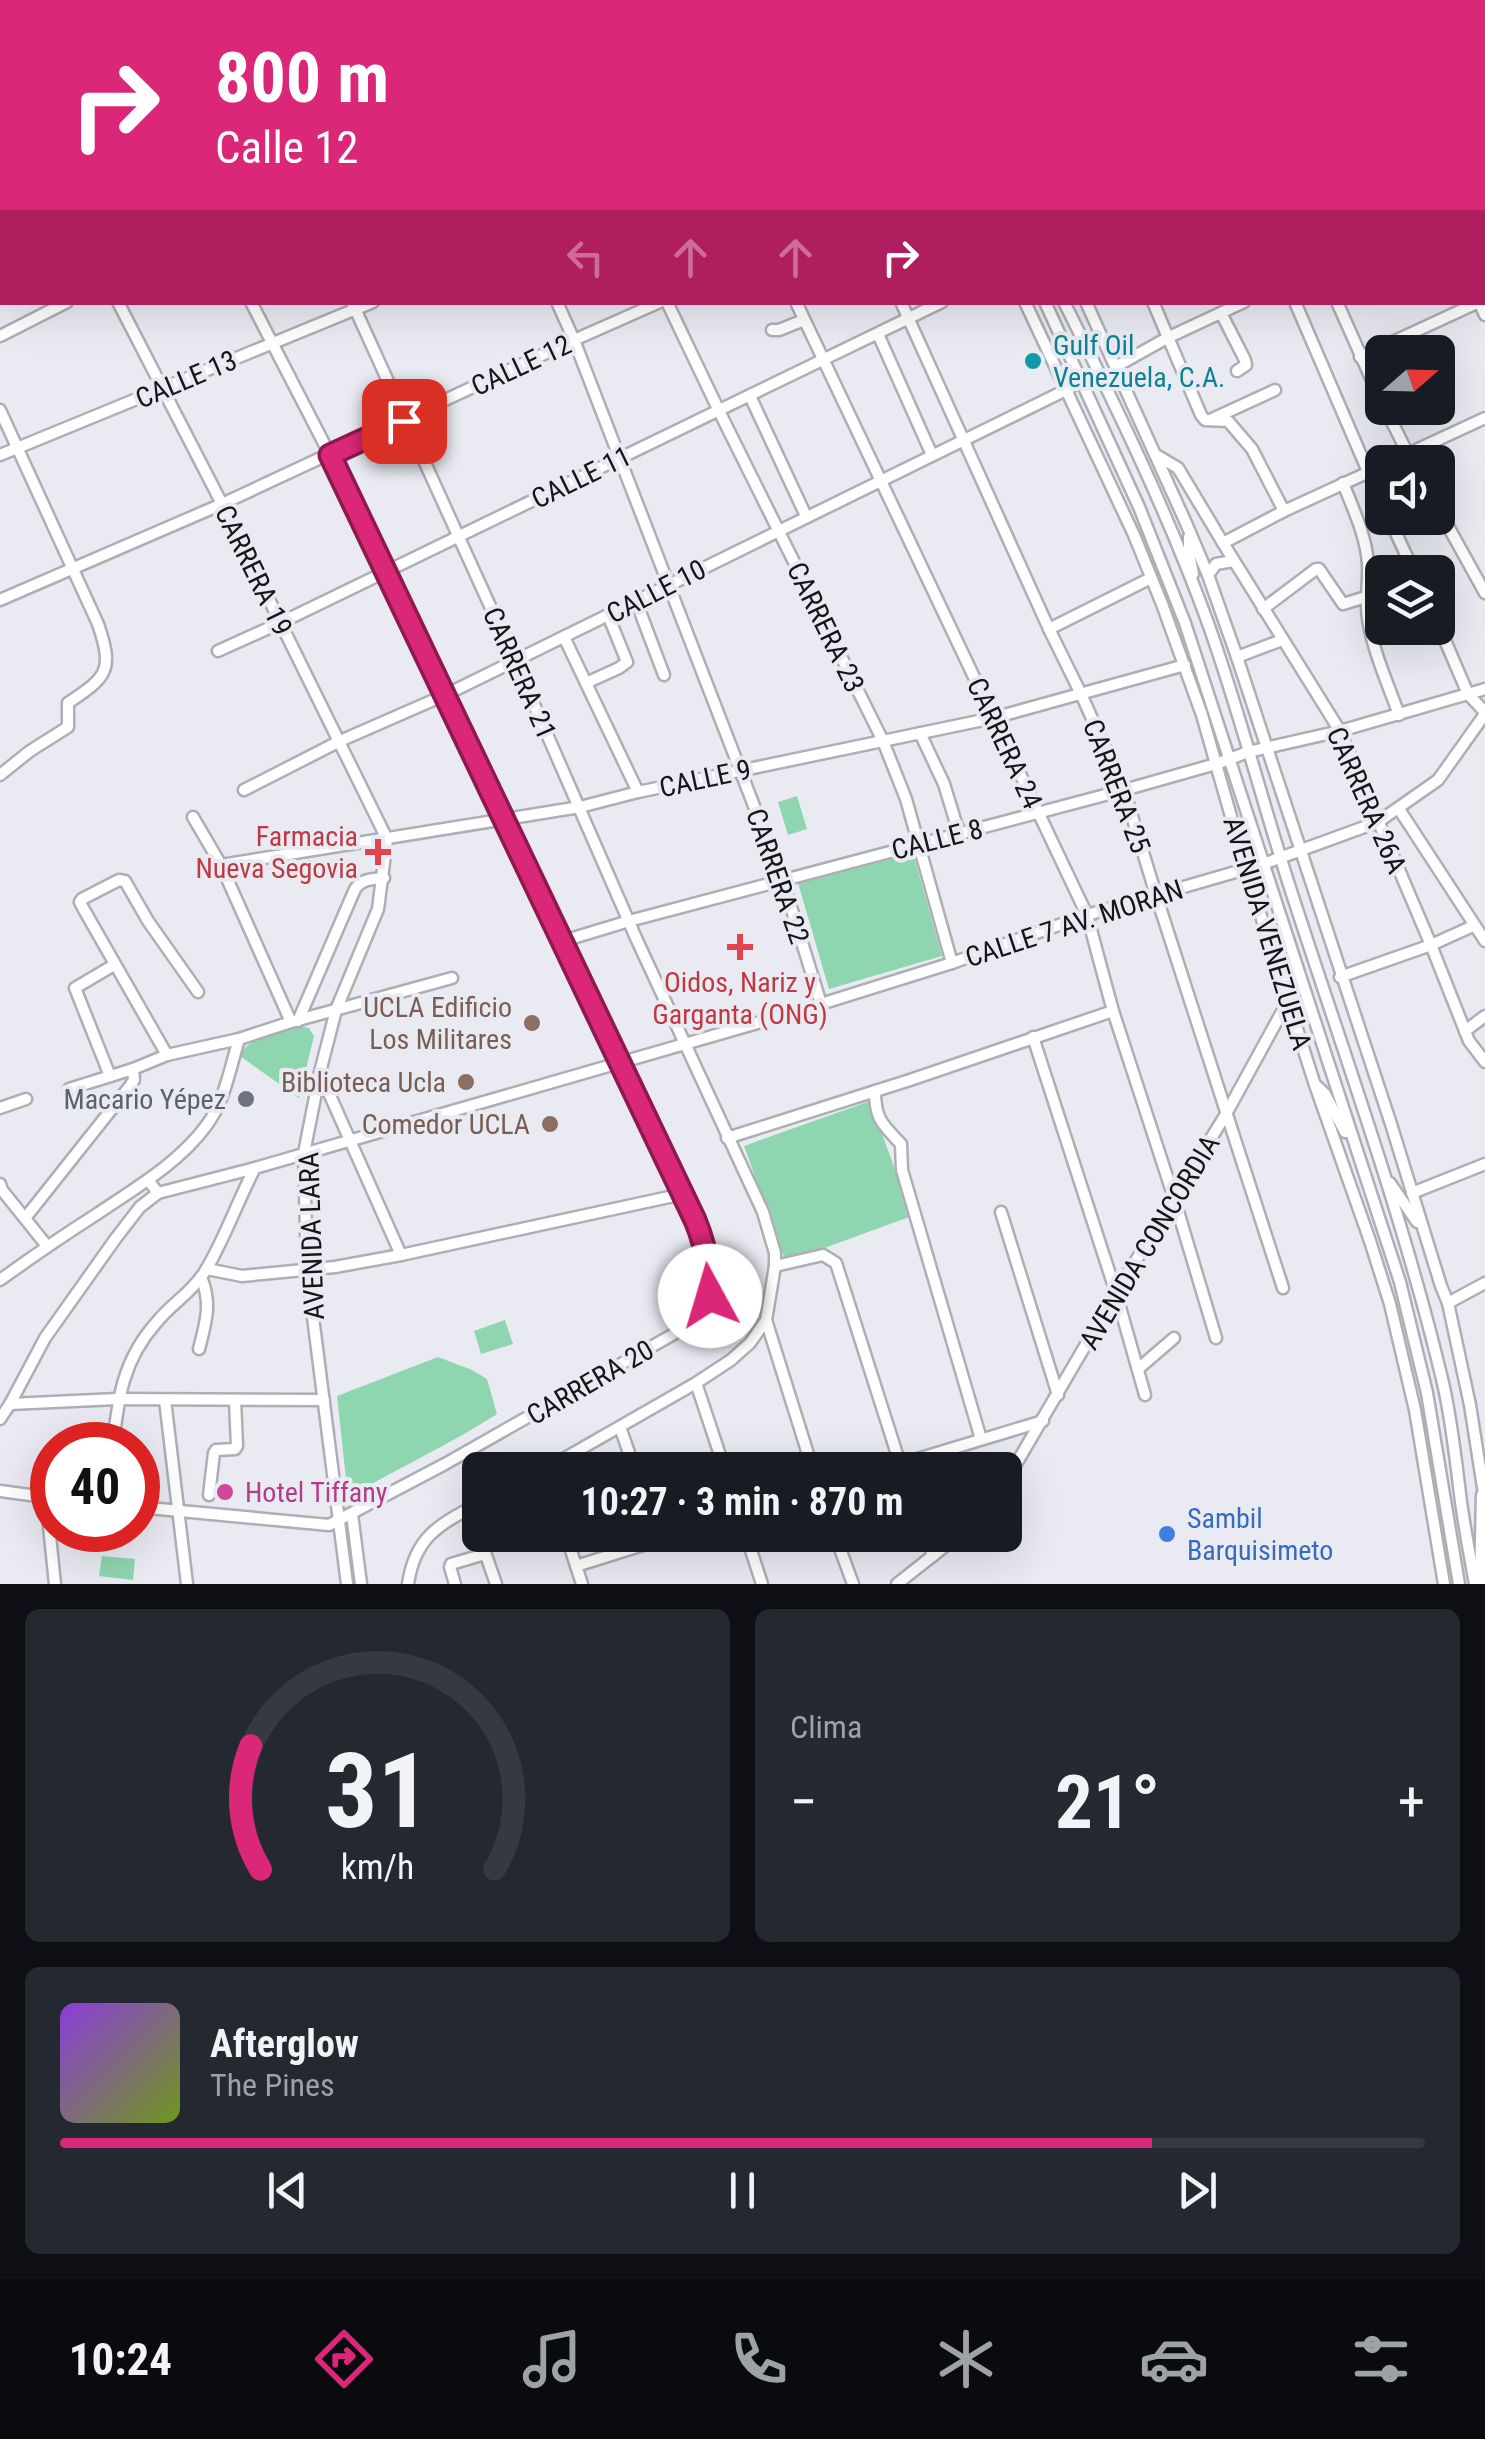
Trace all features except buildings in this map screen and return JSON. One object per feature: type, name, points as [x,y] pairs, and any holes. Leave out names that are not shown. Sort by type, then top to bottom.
[{"type":"street","points":[[0,336],[60,305]]},
{"type":"street","name":"CARRERA 19","points":[[120,305],[387,839]]},
{"type":"street","name":"CARRERA 20","points":[[253,305],[330,455],[622,1064],[704,1241],[710,1271],[710,1296],[695,1319],[672,1335],[338,1522]]},
{"type":"street","name":"CARRERA 22","points":[[558,305],[783,881],[821,1004]]},
{"type":"street","name":"CALLE 12","points":[[0,600],[222,504],[657,305]]},
{"type":"street","name":"CARRERA 23","points":[[666,305],[882,741],[906,799],[952,963]]},
{"type":"street","name":"CARRERA 24","points":[[797,305],[1087,915],[1113,1011],[1216,1338]]},
{"type":"street","name":"CARRERA 25","points":[[902,305],[1124,790],[1283,1288]]},
{"type":"street","name":"CALLE 11","points":[[218,651],[936,305]]},
{"type":"street","name":"AVENIDA VENEZUELA","points":[[1026,305],[1151,578],[1185,666],[1246,869],[1370,1241],[1402,1351],[1418,1421],[1445,1584]]},
{"type":"street","name":"AVENIDA VENEZUELA","points":[[1046,305],[1139,506],[1184,623],[1400,1282],[1437,1447],[1460,1584]]},
{"type":"street","name":"AVENIDA VENEZUELA","points":[[1065,305],[1130,438],[1224,672],[1414,1275],[1444,1387],[1478,1584]]},
{"type":"street","name":"AVENIDA VENEZUELA","points":[[1087,305],[1208,575],[1268,748],[1448,1302],[1485,1500]]},
{"type":"street","points":[[1153,305],[1201,415],[1205,420],[1229,422],[1247,441],[1284,510]]},
{"type":"street","points":[[1296,305],[1365,466]]},
{"type":"street","points":[[1338,305],[1365,367]]},
{"type":"street","points":[[1360,357],[1473,305]]},
{"type":"street","name":"CALLE 13","points":[[0,455],[354,306]]},
{"type":"street","name":"CARRERA 21","points":[[354,306],[763,1212],[775,1266]]},
{"type":"street","points":[[1117,366],[1227,308],[1246,365],[1237,371]]},
{"type":"street","points":[[772,330],[804,320]]},
{"type":"street","points":[[878,334],[932,456]]},
{"type":"street","points":[[1064,342],[1074,379],[1066,390]]},
{"type":"street","name":"CALLE 10","points":[[244,790],[1066,390]]},
{"type":"street","points":[[1210,420],[1274,390]]},
{"type":"street","points":[[750,396],[806,516]]},
{"type":"street","points":[[0,410],[106,651],[104,674],[68,704],[68,727],[0,775]]},
{"type":"street","points":[[1434,445],[1485,418]]},
{"type":"street","name":"CARRERA 26A","points":[[1156,455],[1178,468],[1340,731],[1473,1049],[1485,1062]]},
{"type":"street","points":[[1225,546],[1284,510],[1365,474]]},
{"type":"street","points":[[1343,482],[1360,524],[1366,555]]},
{"type":"street","points":[[1190,532],[1189,553],[1198,600]]},
{"type":"street","points":[[1453,535],[1485,593]]},
{"type":"street","points":[[1208,575],[1216,564],[1233,561]]},
{"type":"street","points":[[1262,609],[1316,569],[1343,604],[1365,597]]},
{"type":"street","points":[[1048,629],[1151,578]]},
{"type":"street","points":[[636,601],[664,675]]},
{"type":"street","points":[[586,683],[627,662],[608,615]]},
{"type":"street","points":[[564,637],[638,792]]},
{"type":"street","points":[[1237,657],[1282,640]]},
{"type":"street","points":[[1376,645],[1399,715]]},
{"type":"street","points":[[1447,645],[1468,694],[1485,713]]},
{"type":"street","name":"CALLE 9","points":[[221,865],[580,807],[993,718],[1185,666]]},
{"type":"street","name":"CALLE 8","points":[[563,941],[1485,689]]},
{"type":"street","name":"CALLE 7 AV. MORAN","points":[[158,1194],[686,1045],[952,963],[1087,915],[1264,864],[1378,822],[1399,809],[1438,780],[1485,713]]},
{"type":"street","points":[[920,733],[944,784],[959,833]]},
{"type":"street","points":[[1399,809],[1484,939]]},
{"type":"street","points":[[193,817],[221,865],[294,1022]]},
{"type":"street","name":"AVENIDA LARA","points":[[347,1584],[306,1270],[304,1153],[336,1010],[378,909],[387,839]]},
{"type":"street","points":[[294,1022],[359,883],[384,878]]},
{"type":"street","points":[[166,1056],[80,902],[82,898],[124,881],[198,992]]},
{"type":"street","points":[[1340,977],[1473,926]]},
{"type":"street","points":[[110,1076],[75,988],[114,965]]},
{"type":"street","points":[[69,1089],[166,1056],[452,978]]},
{"type":"street","name":"AVENIDA CONCORDIA","points":[[1022,1455],[1226,1114],[1289,998]]},
{"type":"street","points":[[727,1138],[1113,1011]]},
{"type":"street","points":[[1466,1031],[1485,1016]]},
{"type":"street","points":[[1034,1037],[1145,1395]]},
{"type":"street","points":[[0,1280],[148,1180],[190,1144],[208,1125],[226,1086],[239,1039]]},
{"type":"street","points":[[26,1217],[130,1086],[133,1069]]},
{"type":"street","points":[[320,1072],[401,1256]]},
{"type":"street","points":[[1314,1082],[1325,1094],[1359,1157]]},
{"type":"street","points":[[875,1090],[878,1118],[901,1144],[902,1170],[981,1440]]},
{"type":"street","points":[[0,1108],[26,1100]]},
{"type":"street","points":[[1379,1164],[1425,1236]]},
{"type":"street","points":[[1412,1193],[1485,1164]]},
{"type":"street","points":[[116,1422],[118,1400],[138,1347],[156,1322],[191,1292],[204,1273],[255,1168]]},
{"type":"street","points":[[0,1418],[45,1338],[140,1207],[158,1194],[148,1180]]},
{"type":"street","points":[[1,1189],[48,1246]]},
{"type":"street","points":[[204,1273],[242,1276],[401,1256],[682,1194]]},
{"type":"street","points":[[1001,1212],[1058,1395]]},
{"type":"street","points":[[576,1452],[696,1383],[741,1352],[766,1320],[775,1266],[823,1255],[836,1263],[896,1452]]},
{"type":"street","points":[[199,1348],[209,1300],[204,1273]]},
{"type":"street","points":[[1448,1302],[1485,1283]]},
{"type":"street","points":[[766,1320],[807,1452]]},
{"type":"street","points":[[1138,1369],[1174,1338]]},
{"type":"street","points":[[696,1383],[719,1452]]},
{"type":"street","points":[[165,1400],[188,1584]]},
{"type":"street","points":[[209,1495],[214,1453],[237,1446],[235,1400]]},
{"type":"street","points":[[10,1404],[324,1400]]},
{"type":"street","points":[[945,1452],[1042,1421]]},
{"type":"street","points":[[620,1427],[629,1452]]},
{"type":"street","points":[[1478,1584],[1482,1484]]},
{"type":"street","points":[[0,1492],[30,1496]]},
{"type":"street","points":[[160,1508],[328,1526],[338,1522]]},
{"type":"street","points":[[1445,1584],[1447,1510]]},
{"type":"street","points":[[408,1584],[410,1566],[420,1546],[437,1527],[462,1512]]},
{"type":"street","points":[[352,1514],[361,1584]]},
{"type":"street","points":[[53,1552],[55,1584]]},
{"type":"street","points":[[571,1552],[582,1584]]},
{"type":"street","points":[[576,1566],[616,1552]]},
{"type":"street","points":[[752,1552],[762,1584]]},
{"type":"street","points":[[841,1552],[853,1584]]},
{"type":"street","points":[[932,1552],[934,1556]]},
{"type":"street","points":[[896,1584],[939,1552]]},
{"type":"street","points":[[455,1584],[452,1564],[485,1554],[496,1584]]},
{"type":"green space","points":[[797,796],[807,829],[788,835],[778,802]]},
{"type":"green space","points":[[913,853],[942,956],[829,989],[798,883]]},
{"type":"green space","points":[[299,1026],[309,1028],[314,1036],[299,1098],[240,1056],[257,1039]]},
{"type":"green space","points":[[870,1101],[912,1216],[786,1262],[744,1146]]},
{"type":"green space","points":[[505,1320],[513,1344],[481,1354],[474,1331]]},
{"type":"green space","points":[[438,1357],[487,1379],[497,1414],[348,1497],[337,1396]]},
{"type":"green space","points":[[102,1556],[135,1559],[133,1580],[99,1576]]},
{"type":"place","name":"Gulf Oil Venezuela, C.A.","points":[[1033,361]]},
{"type":"place","name":"Farmacia Nueva Segovia","points":[[378,852]]},
{"type":"place","name":"Oidos, Nariz y Garganta (ONG)","points":[[740,947]]},
{"type":"place","name":"UCLA Edificio Los Militares","points":[[532,1023]]},
{"type":"place","name":"Biblioteca Ucla","points":[[466,1082]]},
{"type":"place","name":"Macario Yépez","points":[[246,1099]]},
{"type":"place","name":"Comedor UCLA","points":[[550,1124]]},
{"type":"place","name":"Hotel Tiffany","points":[[225,1492]]},
{"type":"place","name":"Sambil Barquisimeto","points":[[1167,1534]]},
{"type":"route","points":[[404,421],[330,455],[695,1220],[710,1271],[710,1296]]}]
